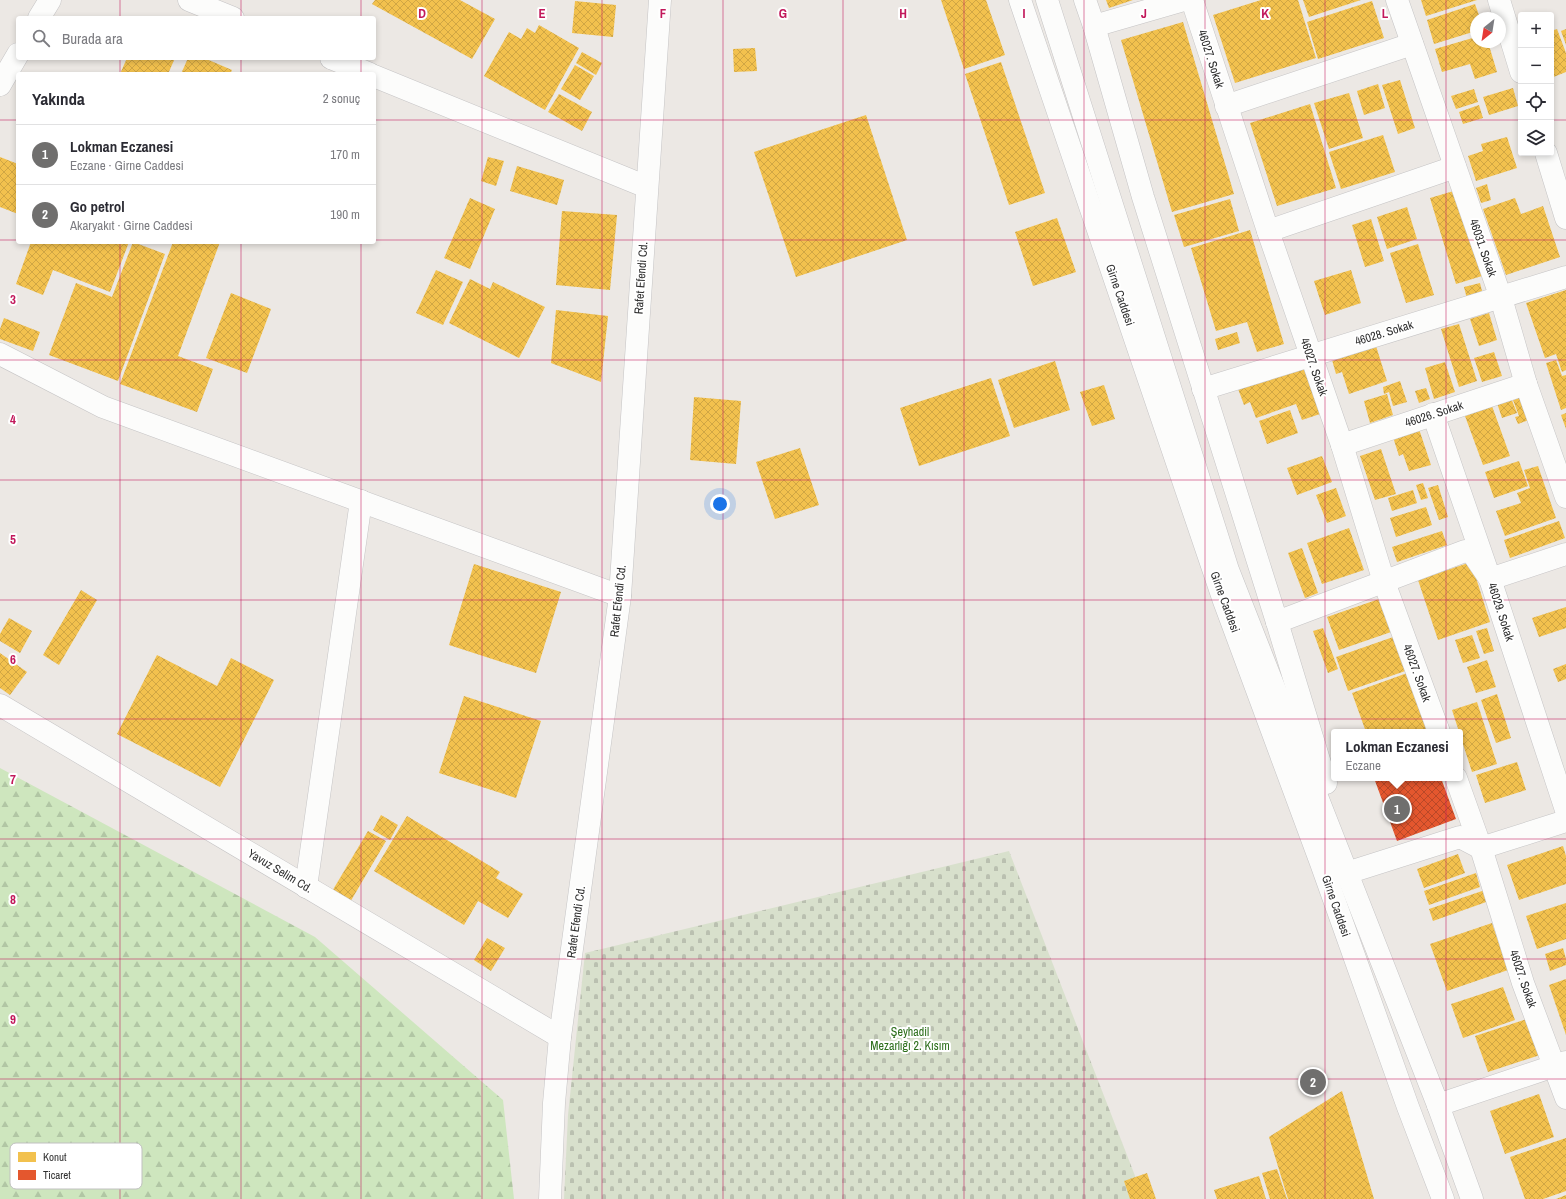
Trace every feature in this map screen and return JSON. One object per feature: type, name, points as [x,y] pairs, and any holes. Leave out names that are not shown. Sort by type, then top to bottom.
[{"type":"street","points":[[40,16],[50,0]]},
{"type":"street","points":[[189,0],[228,16]]},
{"type":"street","name":"Rafet Efendi Cd.","points":[[550,1199],[554,1103],[560,1037],[620,596],[660,0]]},
{"type":"street","name":"Girne Caddesi","points":[[1020,0],[1224,601],[1321,863],[1442,1199]]},
{"type":"street","name":"Girne Caddesi","points":[[1047,0],[1228,570],[1438,1105],[1472,1199]]},
{"type":"street","name":"Girne Caddesi","points":[[1085,0],[1094,26],[1143,197],[1277,622],[1353,870],[1368,926]]},
{"type":"street","points":[[1094,26],[1184,0]]},
{"type":"street","name":"46027. Sokak","points":[[1192,0],[1310,356],[1342,445],[1384,582],[1438,729]]},
{"type":"street","name":"46031. Sokak","points":[[1397,0],[1501,298],[1526,384],[1566,497]]},
{"type":"street","points":[[1499,0],[1518,62]]},
{"type":"street","points":[[1226,106],[1412,44]]},
{"type":"street","points":[[0,85],[11,56]]},
{"type":"street","points":[[336,60],[365,72]]},
{"type":"street","points":[[376,77],[647,187]]},
{"type":"street","points":[[1547,156],[1566,218]]},
{"type":"street","points":[[1268,231],[1455,168]]},
{"type":"street","name":"46028. Sokak","points":[[1203,388],[1566,277]]},
{"type":"street","points":[[0,354],[103,406],[620,596]]},
{"type":"street","name":"46026. Sokak","points":[[1342,445],[1526,384]]},
{"type":"street","name":"46029. Sokak","points":[[1433,414],[1490,579],[1566,810]]},
{"type":"street","points":[[306,887],[361,501]]},
{"type":"street","points":[[1277,622],[1465,550],[1473,554],[1490,579],[1566,554]]},
{"type":"street","name":"Yavuz Selim Cd.","points":[[0,705],[560,1037]]},
{"type":"street","name":"46027. Sokak","points":[[1457,781],[1481,848],[1523,982],[1560,1064],[1566,1098]]},
{"type":"street","points":[[1353,870],[1460,837],[1481,848],[1566,822]]},
{"type":"street","points":[[1438,1105],[1560,1064]]},
{"type":"green space","points":[[0,768],[315,937],[503,1100],[514,1199],[0,1199]]},
{"type":"green space","name":"Şeyhadil Mezarlığı 2. Kısım","points":[[1009,851],[1144,1199],[564,1199],[568,1115],[585,953]]},
{"type":"building: Konut","points":[[375,0],[460,0],[495,19],[472,59],[372,4]]},
{"type":"building: Konut","points":[[941,0],[986,0],[1005,55],[964,69]]},
{"type":"building: Konut","points":[[1106,0],[1133,0],[1109,8]]},
{"type":"building: Konut","points":[[1261,0],[1298,0],[1316,58],[1235,83],[1213,15]]},
{"type":"building: Konut","points":[[1303,0],[1361,0],[1309,17]]},
{"type":"building: Konut","points":[[1421,0],[1477,0],[1426,16]]},
{"type":"building: Konut","points":[[575,1],[616,5],[613,37],[572,33]]},
{"type":"building: Konut","points":[[1372,1],[1384,38],[1318,59],[1307,22]]},
{"type":"building: Konut","points":[[1475,4],[1478,12],[1470,12],[1470,33],[1434,44],[1427,20]]},
{"type":"building: Konut","points":[[1183,22],[1234,194],[1172,212],[1121,40]]},
{"type":"building: Konut","points":[[539,25],[579,48],[545,110],[484,76],[509,32],[521,39],[527,28],[535,33]]},
{"type":"building: Konut","points":[[1557,29],[1566,53],[1566,72],[1554,77],[1554,48],[1554,30]]},
{"type":"building: Konut","points":[[1566,29],[1566,45],[1561,31]]},
{"type":"building: Konut","points":[[1470,39],[1470,48],[1490,48],[1497,72],[1475,79],[1470,64],[1442,72],[1435,49]]},
{"type":"building: Konut","points":[[755,48],[757,71],[734,72],[733,49]]},
{"type":"building: Konut","points":[[582,52],[602,63],[596,75],[576,63]]},
{"type":"building: Konut","points":[[126,60],[174,60],[169,72],[121,72]]},
{"type":"building: Konut","points":[[187,60],[209,60],[232,70],[231,72],[182,72]]},
{"type":"building: Konut","points":[[1001,62],[1045,193],[1009,205],[965,74]]},
{"type":"building: Konut","points":[[575,65],[594,76],[580,100],[561,89]]},
{"type":"building: Konut","points":[[1400,80],[1415,128],[1398,134],[1382,85]]},
{"type":"building: Konut","points":[[1378,84],[1385,108],[1364,115],[1357,91]]},
{"type":"building: Konut","points":[[1513,88],[1518,106],[1489,115],[1483,97]]},
{"type":"building: Konut","points":[[1474,89],[1478,102],[1456,109],[1451,96]]},
{"type":"building: Konut","points":[[1349,93],[1363,138],[1329,149],[1314,103]]},
{"type":"building: Konut","points":[[559,94],[592,112],[582,131],[548,112]]},
{"type":"building: Konut","points":[[1310,104],[1336,188],[1277,206],[1250,123]]},
{"type":"building: Konut","points":[[1479,105],[1483,118],[1463,124],[1459,112]]},
{"type":"building: Konut","points":[[866,115],[907,240],[796,277],[754,152]]},
{"type":"building: Konut","points":[[1383,135],[1395,172],[1341,189],[1329,152]]},
{"type":"building: Konut","points":[[1507,137],[1517,168],[1476,181],[1468,156],[1483,151],[1481,144]]},
{"type":"building: Konut","points":[[0,157],[16,163],[16,213],[0,207]]},
{"type":"building: Konut","points":[[488,157],[504,161],[496,186],[481,181]]},
{"type":"building: Konut","points":[[517,166],[564,180],[557,205],[510,191]]},
{"type":"building: Konut","points":[[1487,184],[1491,200],[1481,203],[1476,188]]},
{"type":"building: Konut","points":[[1457,190],[1482,276],[1456,284],[1430,198]]},
{"type":"building: Konut","points":[[470,198],[495,209],[470,269],[444,258]]},
{"type":"building: Konut","points":[[1515,198],[1521,214],[1543,206],[1560,257],[1506,275],[1483,209]]},
{"type":"building: Konut","points":[[1230,199],[1239,231],[1184,247],[1174,215]]},
{"type":"building: Konut","points":[[1407,207],[1417,239],[1387,249],[1377,217]]},
{"type":"building: Konut","points":[[562,211],[617,215],[610,290],[556,285]]},
{"type":"building: Konut","points":[[1057,218],[1076,272],[1033,286],[1015,232]]},
{"type":"building: Konut","points":[[1371,219],[1384,261],[1365,267],[1352,225]]},
{"type":"building: Konut","points":[[1250,230],[1284,344],[1257,352],[1247,322],[1216,331],[1191,248]]},
{"type":"building: Konut","points":[[30,244],[128,244],[110,292],[53,270],[43,295],[16,284]]},
{"type":"building: Konut","points":[[132,244],[138,244],[165,254],[118,381],[49,355],[76,283],[112,297]]},
{"type":"building: Konut","points":[[172,244],[219,244],[178,356],[213,369],[197,412],[120,384]]},
{"type":"building: Konut","points":[[1418,244],[1434,295],[1406,303],[1390,253]]},
{"type":"building: Konut","points":[[436,270],[463,282],[443,325],[416,313]]},
{"type":"building: Konut","points":[[1351,270],[1361,303],[1325,315],[1314,281]]},
{"type":"building: Konut","points":[[470,279],[490,289],[493,282],[545,307],[519,358],[449,323]]},
{"type":"building: Konut","points":[[1480,283],[1484,299],[1468,303],[1464,287]]},
{"type":"building: Konut","points":[[1566,290],[1566,370],[1562,372],[1556,354],[1545,358],[1526,303]]},
{"type":"building: Konut","points":[[231,293],[271,309],[247,373],[206,358]]},
{"type":"building: Konut","points":[[556,310],[608,316],[601,382],[551,363]]},
{"type":"building: Konut","points":[[1489,313],[1497,340],[1479,346],[1470,319]]},
{"type":"building: Konut","points":[[4,318],[40,332],[33,351],[0,339],[0,329]]},
{"type":"building: Konut","points":[[1459,324],[1477,381],[1459,387],[1441,329]]},
{"type":"building: Konut","points":[[1237,332],[1240,343],[1218,350],[1215,339]]},
{"type":"building: Konut","points":[[1376,346],[1387,381],[1349,394],[1342,372],[1336,374],[1332,360]]},
{"type":"building: Konut","points":[[1494,352],[1502,376],[1482,382],[1474,358]]},
{"type":"building: Konut","points":[[1556,360],[1562,376],[1566,375],[1566,408],[1561,410],[1546,363]]},
{"type":"building: Konut","points":[[1055,361],[1070,410],[1014,428],[998,380]]},
{"type":"building: Konut","points":[[1445,362],[1455,392],[1434,399],[1425,368]]},
{"type":"building: Konut","points":[[1302,363],[1320,414],[1302,420],[1296,404],[1256,418],[1250,402],[1244,405],[1237,386]]},
{"type":"building: Konut","points":[[991,378],[1010,436],[919,466],[900,408]]},
{"type":"building: Konut","points":[[1400,381],[1407,402],[1393,406],[1389,392],[1384,394],[1383,387]]},
{"type":"building: Konut","points":[[1104,385],[1115,419],[1092,426],[1080,392]]},
{"type":"building: Konut","points":[[1426,388],[1430,399],[1419,403],[1415,391]]},
{"type":"building: Konut","points":[[1387,394],[1393,415],[1370,423],[1364,401]]},
{"type":"building: Konut","points":[[1526,395],[1534,418],[1518,424],[1515,417],[1519,416],[1513,400]]},
{"type":"building: Konut","points":[[694,397],[741,401],[736,464],[690,460]]},
{"type":"building: Konut","points":[[1511,398],[1517,413],[1502,418],[1497,403]]},
{"type":"building: Konut","points":[[1492,406],[1510,456],[1483,465],[1465,416]]},
{"type":"building: Konut","points":[[1290,410],[1298,433],[1267,444],[1259,421]]},
{"type":"building: Konut","points":[[1566,413],[1566,429],[1561,415]]},
{"type":"building: Konut","points":[[1419,429],[1431,465],[1409,471],[1403,454],[1399,456],[1393,437]]},
{"type":"building: Konut","points":[[800,448],[819,505],[775,519],[756,462]]},
{"type":"building: Konut","points":[[1381,449],[1396,494],[1375,500],[1360,456]]},
{"type":"building: Konut","points":[[1322,456],[1332,482],[1297,495],[1287,468]]},
{"type":"building: Konut","points":[[1519,461],[1528,486],[1494,498],[1485,472]]},
{"type":"building: Konut","points":[[1538,466],[1556,518],[1505,536],[1496,511],[1521,503],[1517,493],[1530,488],[1524,470]]},
{"type":"building: Konut","points":[[1423,483],[1428,498],[1421,500],[1416,485]]},
{"type":"building: Konut","points":[[1438,485],[1448,517],[1439,520],[1428,488]]},
{"type":"building: Konut","points":[[1336,488],[1346,516],[1327,523],[1316,495]]},
{"type":"building: Konut","points":[[1413,490],[1417,503],[1392,511],[1388,498]]},
{"type":"building: Konut","points":[[1426,507],[1432,525],[1396,537],[1390,518]]},
{"type":"building: Konut","points":[[1559,521],[1565,538],[1510,558],[1504,540]]},
{"type":"building: Konut","points":[[1349,528],[1364,570],[1322,584],[1307,543]]},
{"type":"building: Konut","points":[[1442,531],[1447,545],[1397,562],[1392,547]]},
{"type":"building: Konut","points":[[1302,548],[1318,593],[1305,598],[1288,553]]},
{"type":"building: Konut","points":[[1471,562],[1490,622],[1438,640],[1418,580]]},
{"type":"building: Konut","points":[[474,564],[561,592],[536,673],[449,645]]},
{"type":"building: Konut","points":[[81,590],[97,600],[59,665],[43,655]]},
{"type":"building: Konut","points":[[1382,598],[1394,631],[1339,650],[1327,617]]},
{"type":"building: Konut","points":[[1566,607],[1566,628],[1539,637],[1532,618]]},
{"type":"building: Konut","points":[[9,618],[32,631],[20,653],[0,641],[0,634]]},
{"type":"building: Konut","points":[[1323,628],[1338,669],[1328,673],[1313,631]]},
{"type":"building: Konut","points":[[1487,628],[1494,651],[1484,654],[1476,631]]},
{"type":"building: Konut","points":[[1472,635],[1480,658],[1463,663],[1455,640]]},
{"type":"building: Konut","points":[[1396,636],[1408,670],[1348,691],[1336,657]]},
{"type":"building: Konut","points":[[0,653],[27,672],[10,695],[0,688]]},
{"type":"building: Konut","points":[[157,655],[217,686],[231,658],[274,680],[220,787],[117,734]]},
{"type":"building: Konut","points":[[1487,660],[1496,687],[1476,693],[1467,667]]},
{"type":"building: Konut","points":[[1566,664],[1566,679],[1558,682],[1553,669]]},
{"type":"building: Konut","points":[[1410,672],[1431,729],[1365,729],[1352,693]]},
{"type":"building: Konut","points":[[1497,694],[1511,738],[1496,743],[1481,700]]},
{"type":"building: Konut","points":[[464,696],[541,721],[516,798],[439,773]]},
{"type":"building: Konut","points":[[1477,702],[1497,764],[1472,772],[1463,744],[1463,729],[1458,729],[1452,710]]},
{"type":"building: Konut","points":[[1517,762],[1526,790],[1485,803],[1476,775]]},
{"type":"building: Konut","points":[[381,815],[398,825],[390,840],[373,830]]},
{"type":"building: Konut","points":[[407,816],[500,872],[496,878],[523,894],[508,918],[478,901],[464,925],[374,871]]},
{"type":"building: Konut","points":[[368,831],[386,841],[349,904],[331,893]]},
{"type":"building: Konut","points":[[1563,846],[1566,856],[1566,884],[1519,900],[1507,865]]},
{"type":"building: Konut","points":[[1458,854],[1465,873],[1424,888],[1417,869]]},
{"type":"building: Konut","points":[[1476,873],[1480,887],[1429,905],[1424,891]]},
{"type":"building: Konut","points":[[1485,890],[1489,901],[1433,921],[1429,909]]},
{"type":"building: Konut","points":[[1566,903],[1566,939],[1537,949],[1526,916]]},
{"type":"building: Konut","points":[[1492,923],[1508,970],[1447,991],[1430,944]]},
{"type":"building: Konut","points":[[487,938],[505,948],[491,971],[474,960]]},
{"type":"building: Konut","points":[[1563,948],[1566,965],[1550,971],[1545,954]]},
{"type":"building: Konut","points":[[1566,979],[1566,1035],[1549,985]]},
{"type":"building: Konut","points":[[1503,987],[1515,1020],[1463,1038],[1451,1004]]},
{"type":"building: Konut","points":[[1527,1019],[1540,1055],[1488,1072],[1475,1036]]},
{"type":"building: Konut","points":[[1342,1091],[1374,1199],[1288,1199],[1269,1137]]},
{"type":"building: Konut","points":[[1539,1094],[1554,1137],[1505,1154],[1490,1111]]},
{"type":"building: Konut","points":[[1566,1138],[1566,1191],[1543,1199],[1525,1199],[1510,1157]]},
{"type":"building: Konut","points":[[1277,1169],[1287,1199],[1270,1199],[1262,1173]]},
{"type":"building: Konut","points":[[1147,1173],[1156,1199],[1130,1199],[1124,1181]]},
{"type":"building: Konut","points":[[1259,1176],[1266,1199],[1217,1199],[1214,1190]]},
{"type":"building: Konut","points":[[1566,1195],[1566,1199],[1556,1199]]},
{"type":"building: Ticaret","points":[[1375,781],[1442,781],[1456,819],[1397,841]]},
{"type":"place","name":"Lokman Eczanesi","points":[[1397,809]]},
{"type":"place","name":"Go petrol","points":[[1313,1082]]}]
